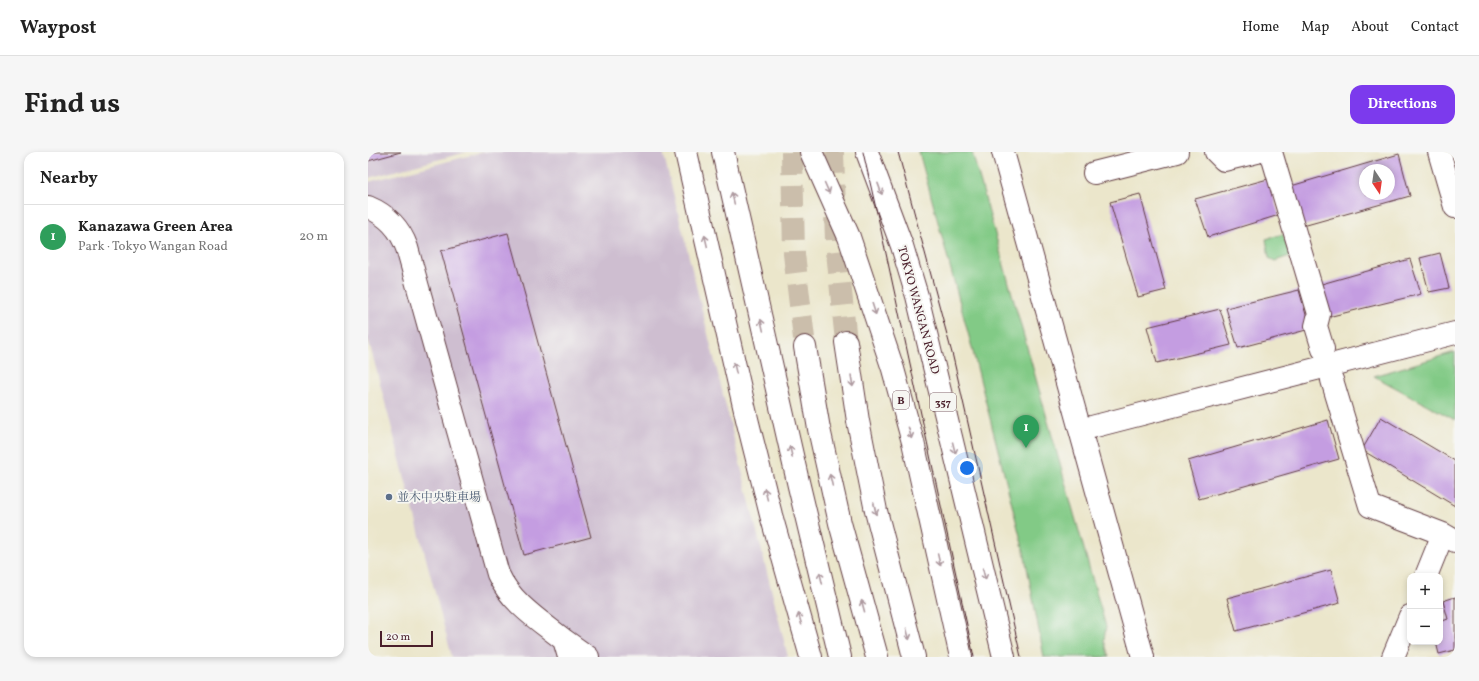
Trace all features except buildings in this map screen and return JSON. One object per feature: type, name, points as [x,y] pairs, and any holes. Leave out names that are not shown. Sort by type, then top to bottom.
[{"type":"main road","points":[[686,152],[749,427],[771,515],[810,657]]},
{"type":"main road","points":[[723,152],[799,486],[840,657]]},
{"type":"main road","name":"B","points":[[811,152],[849,237],[893,369],[913,442],[961,657]]},
{"type":"main road","name":"TOKYO WANGAN ROAD","points":[[867,152],[902,246],[917,296],[1004,657]]},
{"type":"main road","points":[[1003,152],[1143,657]]},
{"type":"main road","points":[[1094,173],[1177,152]]},
{"type":"main road","points":[[1216,152],[1224,160],[1257,152]]},
{"type":"main road","points":[[1271,152],[1320,314],[1316,326],[1323,348]]},
{"type":"main road","points":[[1439,152],[1455,207]]},
{"type":"main road","points":[[368,207],[376,211],[395,226],[403,237],[407,248],[498,574],[503,585],[510,594],[566,648],[588,657]]},
{"type":"main road","points":[[1080,430],[1455,333]]},
{"type":"main road","points":[[846,342],[858,421],[876,511],[914,657]]},
{"type":"main road","points":[[805,347],[819,429],[840,523],[877,657]]},
{"type":"main road","points":[[1332,380],[1370,506],[1446,536],[1428,573]]},
{"type":"main road","points":[[1393,657],[1407,623]]},
{"type":"shaded area","points":[[368,152],[467,152],[368,178]]},
{"type":"shaded area","points":[[484,152],[663,152],[788,657],[452,657],[368,338],[368,182]]},
{"type":"green space","points":[[919,152],[972,152],[1106,627],[1104,640],[1109,657],[1044,657],[1024,552],[971,344]]},
{"type":"green space","points":[[1283,234],[1290,256],[1275,261],[1269,258],[1266,239]]},
{"type":"green space","points":[[1455,352],[1455,420],[1374,376]]},
{"type":"tunnel","points":[[792,152],[794,254],[805,347]]},
{"type":"tunnel","points":[[833,152],[836,241],[846,342]]},
{"type":"tram line","points":[[863,152],[974,657]]},
{"type":"tram line","points":[[898,152],[953,357],[1021,657]]},
{"type":"place","name":"Kanazawa Green Area","points":[[1026,448]]},
{"type":"place","name":"並木中央駐車場","points":[[389,497]]}]
